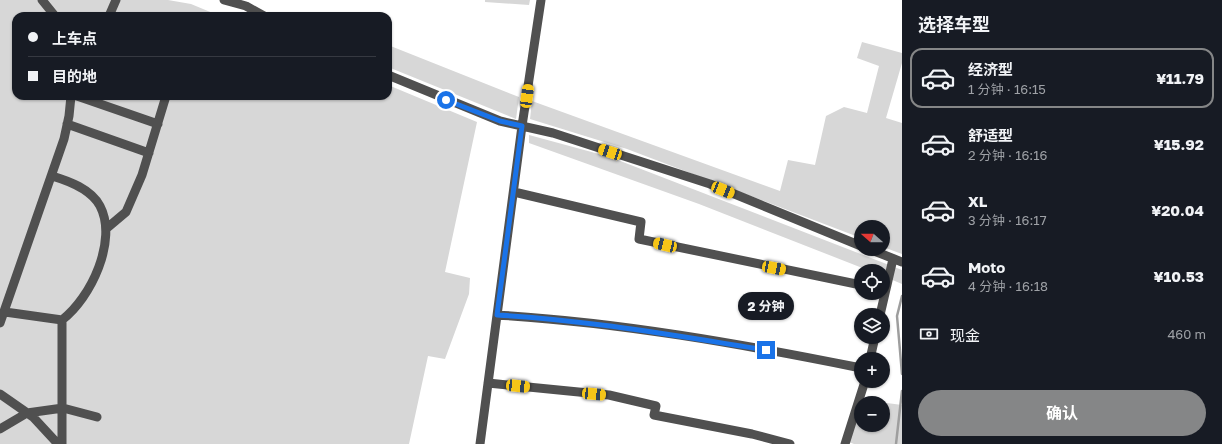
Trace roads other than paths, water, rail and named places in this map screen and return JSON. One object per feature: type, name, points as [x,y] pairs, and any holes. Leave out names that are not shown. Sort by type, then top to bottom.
[{"type":"street","points":[[42,0],[52,12]]},
{"type":"street","points":[[111,12],[116,0]]},
{"type":"street","points":[[224,0],[246,6],[257,12]]},
{"type":"street","points":[[480,444],[522,126],[541,0]]},
{"type":"street","points":[[392,77],[500,121],[553,133],[710,184],[854,243]]},
{"type":"street","points":[[68,120],[70,100]]},
{"type":"street","points":[[0,323],[52,176],[68,120],[76,100]]},
{"type":"street","points":[[89,100],[158,124]]},
{"type":"street","points":[[107,228],[126,212],[142,175],[165,100]]},
{"type":"street","points":[[68,120],[149,153]]},
{"type":"street","points":[[5,312],[62,320],[72,313],[89,288],[103,258],[107,228],[100,205],[84,189],[52,176]]},
{"type":"street","points":[[514,192],[641,222],[640,239],[854,284]]},
{"type":"street","points":[[886,256],[902,262]]},
{"type":"street","points":[[890,269],[893,259]]},
{"type":"street","points":[[497,315],[549,318],[662,333],[854,367]]},
{"type":"street","points":[[62,320],[62,444]]},
{"type":"street","points":[[488,383],[609,395],[656,406],[654,415],[752,434],[790,444]]},
{"type":"street","points":[[845,444],[863,388]]},
{"type":"street","points":[[0,394],[27,413],[58,444]]},
{"type":"street","points":[[0,429],[27,413],[63,408],[97,417]]},
{"type":"waterway","points":[[902,296],[897,316],[902,374]]},
{"type":"waterway","points":[[896,444],[902,391]]}]
